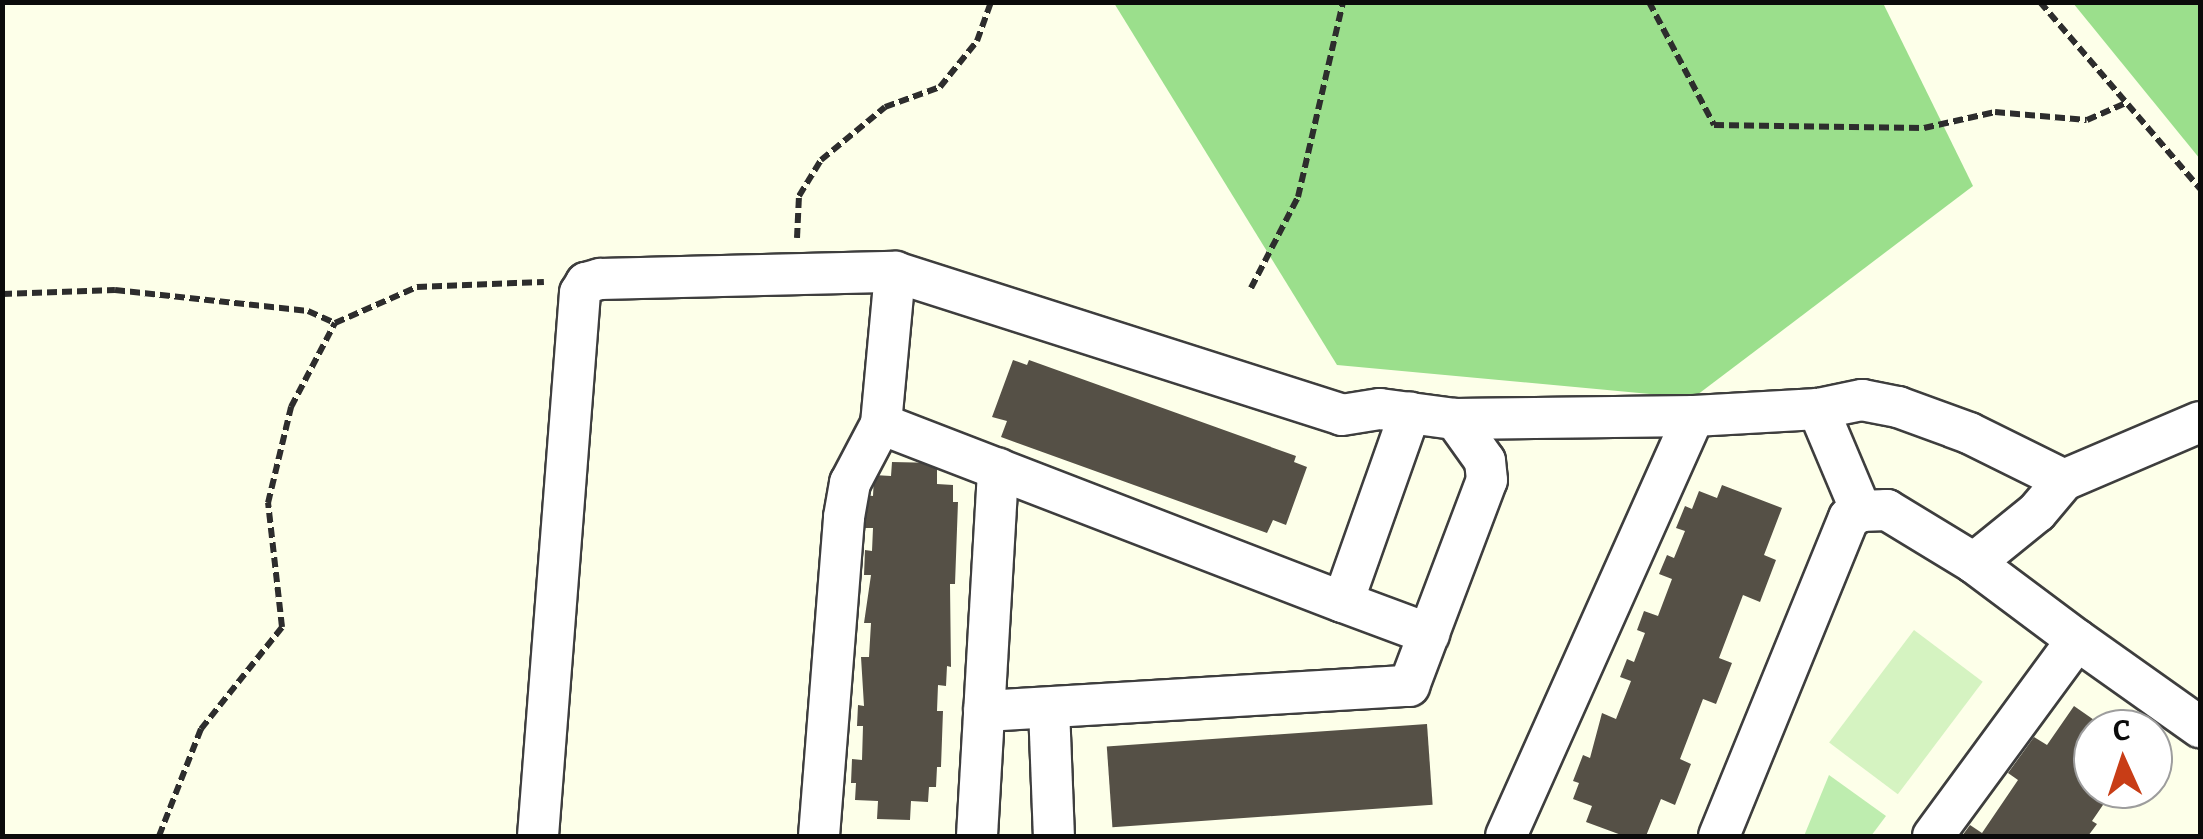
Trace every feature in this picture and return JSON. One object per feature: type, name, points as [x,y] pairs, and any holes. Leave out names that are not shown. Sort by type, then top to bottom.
[{"type":"lane","points":[[818,836],[844,516],[850,483],[881,424],[895,272]]},
{"type":"lane","points":[[538,836],[580,293],[586,283],[600,279],[895,272],[1342,415],[1380,409],[1455,418],[1694,416],[1818,409],[1862,400],[1898,407],[1968,433],[2064,480]]},
{"type":"lane","points":[[1818,409],[1861,511]]},
{"type":"lane","points":[[1343,602],[1410,413]]},
{"type":"lane","points":[[1506,836],[1694,416]]},
{"type":"lane","points":[[984,711],[1409,686],[1487,480],[1485,461],[1455,418]]},
{"type":"lane","points":[[1974,563],[2037,512],[2064,480],[2200,422]]},
{"type":"lane","points":[[881,424],[1428,634]]},
{"type":"lane","points":[[977,836],[998,469]]},
{"type":"lane","points":[[1718,836],[1849,518],[1861,511],[1887,510],[1974,563],[2200,727]]},
{"type":"lane","points":[[1933,836],[2077,640]]},
{"type":"lane","points":[[1048,708],[1054,836]]},
{"type":"path","points":[[795,274],[799,196],[822,160],[885,108],[940,88],[977,41],[991,2]]},
{"type":"path","points":[[1251,288],[1298,197],[1342,2]]},
{"type":"path","points":[[1648,2],[1714,124],[1924,128],[1995,112],[2087,120],[2126,103]]},
{"type":"path","points":[[2040,2],[2200,189]]},
{"type":"path","points":[[158,836],[200,729],[282,627],[268,504],[291,408],[335,323],[418,286],[500,281],[586,283]]},
{"type":"path","points":[[2,294],[114,290],[308,311],[335,323]]},
{"type":"green space","points":[[1114,3],[1883,3],[1973,186],[1693,398],[1337,365]]},
{"type":"green space","points":[[2073,3],[2200,3],[2200,159]]},
{"type":"green space","points":[[1914,630],[1983,682],[1898,794],[1829,743]]},
{"type":"green space","points":[[1829,775],[1886,816],[1871,836],[1804,836]]},
{"type":"building","points":[[1013,360],[1027,365],[1029,360],[1296,456],[1294,462],[1307,467],[1286,525],[1273,520],[1267,533],[1001,437],[1007,421],[992,417]]},
{"type":"building","points":[[892,462],[937,463],[937,484],[953,485],[953,502],[958,502],[955,584],[950,584],[951,667],[947,666],[946,686],[938,685],[937,711],[943,711],[941,767],[937,767],[936,787],[929,787],[928,802],[911,801],[910,820],[877,819],[878,801],[855,800],[856,783],[851,783],[852,759],[862,760],[863,726],[857,726],[858,705],[864,706],[861,657],[869,657],[871,623],[864,623],[871,575],[864,575],[865,550],[872,551],[873,528],[864,528],[865,495],[873,496],[874,475],[891,476]]},
{"type":"building","points":[[1722,485],[1782,508],[1764,555],[1776,560],[1760,602],[1743,595],[1719,658],[1732,663],[1716,704],[1703,699],[1680,759],[1691,764],[1675,805],[1661,799],[1646,836],[1624,836],[1586,822],[1592,806],[1573,799],[1579,783],[1573,781],[1583,755],[1590,758],[1602,713],[1616,719],[1631,681],[1620,677],[1627,659],[1634,662],[1645,633],[1637,630],[1644,611],[1658,616],[1672,579],[1659,574],[1667,555],[1674,558],[1685,531],[1676,528],[1685,506],[1692,509],[1699,491],[1717,498]]},
{"type":"building","points":[[2074,706],[2078,709],[2073,709],[2073,809],[2100,809],[2092,821],[2097,824],[2088,836],[1962,836],[1970,825],[1982,833],[2018,780],[2008,773],[2034,737],[2047,745]]},
{"type":"building","points":[[1427,724],[1433,805],[1112,827],[1107,746]]}]
